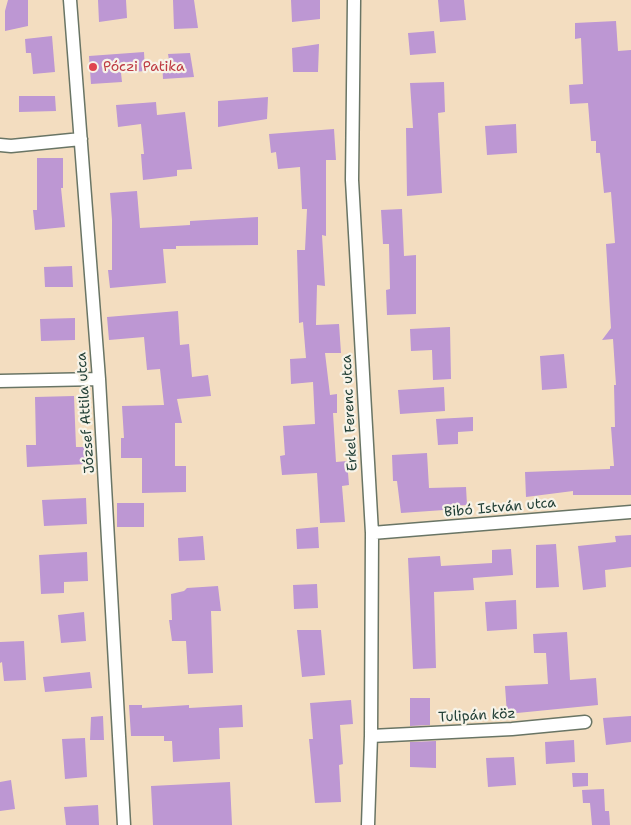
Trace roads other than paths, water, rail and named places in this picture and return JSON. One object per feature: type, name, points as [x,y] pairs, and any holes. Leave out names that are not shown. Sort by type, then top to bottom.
[{"type":"street","name":"József Attila utca","points":[[70,0],[99,379],[124,825]]},
{"type":"street","name":"Erkel Ferenc utca","points":[[354,0],[352,180],[372,533],[371,736],[368,825]]},
{"type":"street","points":[[0,145],[12,146],[81,139]]},
{"type":"street","points":[[0,381],[99,379]]},
{"type":"street","name":"Bibó István utca","points":[[372,533],[631,512]]},
{"type":"street","name":"Tulipán köz","points":[[371,736],[512,729],[585,722]]},
{"type":"place","name":"Póczi Patika","points":[[93,67]]}]
